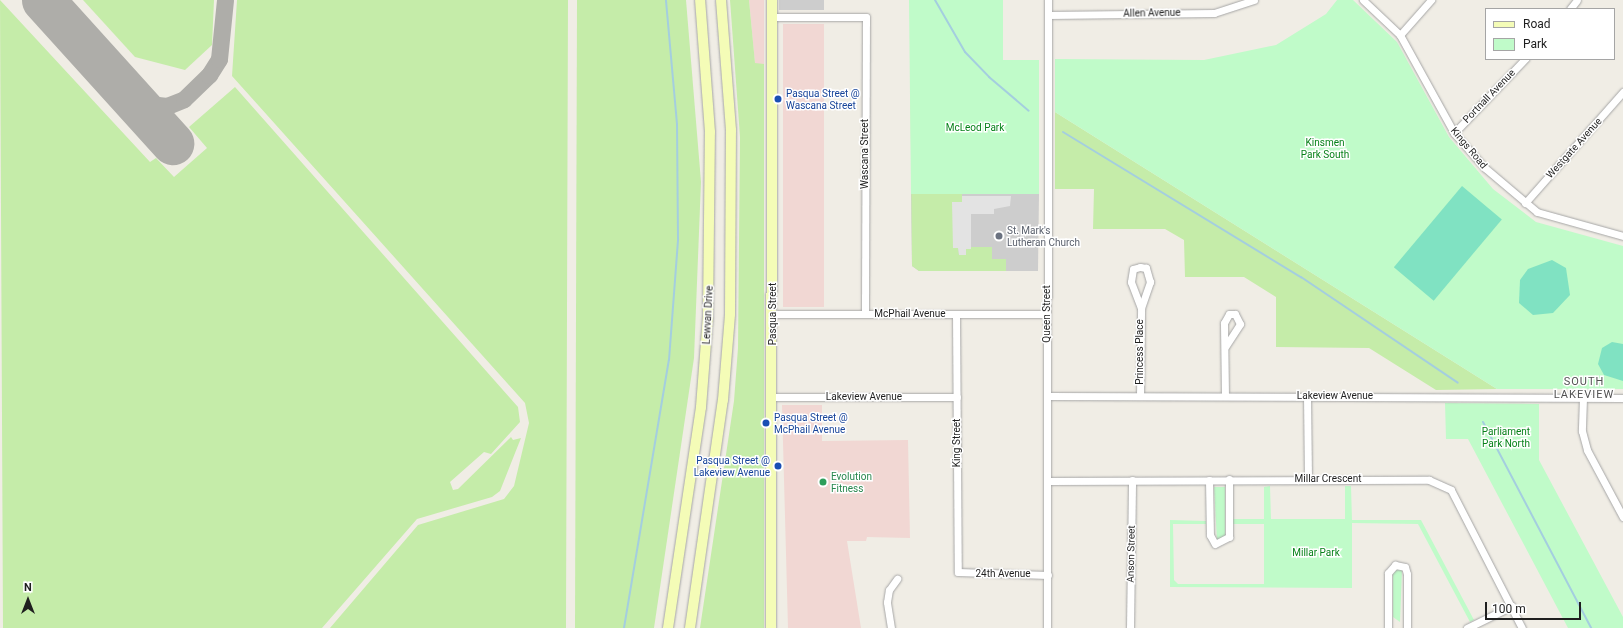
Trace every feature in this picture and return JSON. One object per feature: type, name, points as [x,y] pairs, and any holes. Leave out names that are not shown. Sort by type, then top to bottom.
[{"type":"main road","name":"Lewvan Drive","points":[[668,628],[701,407],[708,316],[710,140],[700,0]]},
{"type":"main road","name":"Lewvan Drive","points":[[690,628],[723,400],[730,314],[731,130],[721,0]]},
{"type":"main road","name":"Pasqua Street","points":[[771,628],[773,314],[772,0]]},
{"type":"street","name":"Queen Street","points":[[1047,628],[1048,0]]},
{"type":"street","name":"Allen Avenue","points":[[1048,15],[1214,13],[1254,0]]},
{"type":"street","name":"Kings Road","points":[[1363,0],[1400,35],[1454,133],[1485,168],[1536,212],[1623,236]]},
{"type":"street","points":[[1400,35],[1431,0]]},
{"type":"street","points":[[1571,8],[1577,0]]},
{"type":"street","name":"Wascana Street","points":[[771,17],[866,17],[865,314]]},
{"type":"street","name":"Portnall Avenue","points":[[1454,133],[1524,60]]},
{"type":"street","name":"Westgate Avenue","points":[[1525,203],[1623,92]]},
{"type":"street","name":"Princess Place","points":[[1140,396],[1141,308],[1150,282],[1146,268],[1140,267],[1133,269],[1131,282],[1141,308]]},
{"type":"street","name":"McPhail Avenue","points":[[773,314],[1047,314]]},
{"type":"street","name":"King Street","points":[[956,314],[958,572]]},
{"type":"street","points":[[1225,396],[1226,347]]},
{"type":"street","name":"Lakeview Avenue","points":[[1048,396],[1623,398]]},
{"type":"street","points":[[1307,396],[1308,479]]},
{"type":"street","name":"Lakeview Avenue","points":[[772,397],[957,398]]},
{"type":"street","points":[[1583,398],[1582,431],[1587,450],[1623,517]]},
{"type":"street","points":[[1209,480],[1210,535],[1215,544],[1229,537],[1229,479]]},
{"type":"street","name":"Millar Crescent","points":[[1048,481],[1229,479],[1428,480],[1451,490],[1522,628]]},
{"type":"street","name":"Anson Street","points":[[1130,628],[1132,480]]},
{"type":"street","points":[[1388,628],[1388,573],[1391,566],[1400,565],[1407,574],[1407,628]]},
{"type":"street","name":"24th Avenue","points":[[958,572],[1048,575]]},
{"type":"street","points":[[891,628],[887,602],[889,590],[897,579]]},
{"type":"street","points":[[1467,628],[1512,606]]},
{"type":"shaded area","points":[[749,0],[764,0],[764,64],[755,64]]},
{"type":"shaded area","points":[[779,0],[824,0],[824,10],[779,10]]},
{"type":"shaded area","points":[[783,24],[824,24],[824,307],[783,307]]},
{"type":"shaded area","points":[[911,194],[1039,194],[1038,271],[919,271],[912,266]]},
{"type":"shaded area","points":[[962,196],[1011,196],[1010,206],[994,209],[994,214],[971,214],[971,249],[966,249],[966,255],[959,255],[958,248],[953,248],[952,202],[962,202]]},
{"type":"shaded area","points":[[782,405],[822,405],[822,441],[908,440],[910,538],[867,537],[866,541],[847,541],[861,628],[788,628]]},
{"type":"green space","points":[[0,0],[150,162],[156,158],[174,177],[207,148],[189,127],[235,87],[518,407],[520,422],[491,454],[484,452],[450,482],[453,490],[458,489],[511,437],[513,440],[521,438],[500,491],[492,497],[417,519],[322,628],[3,628]]},
{"type":"green space","points":[[83,0],[214,0],[212,45],[185,70],[135,57]]},
{"type":"green space","points":[[237,0],[568,0],[566,628],[330,628],[418,525],[504,499],[514,486],[529,423],[525,403],[232,76]]},
{"type":"green space","points":[[577,0],[686,0],[701,182],[694,358],[654,628],[575,628]]},
{"type":"green space","points":[[730,0],[749,0],[755,63],[764,64],[764,628],[700,628],[734,401],[738,348],[740,137]]},
{"type":"green space","name":"McLeod Park","points":[[909,0],[1003,0],[1003,60],[1039,60],[1039,194],[911,194]]},
{"type":"green space","name":"Kinsmen Park South","points":[[1337,0],[1353,0],[1397,42],[1449,137],[1493,189],[1536,222],[1623,246],[1623,389],[1497,389],[1055,112],[1055,59],[1204,60],[1276,45],[1326,14]]},
{"type":"green space","points":[[910,41],[933,41],[962,194],[962,202],[953,202],[959,255],[965,255],[966,249],[971,247],[992,247],[992,259],[1006,259],[1006,271],[919,271],[912,266]]},
{"type":"green space","points":[[1055,112],[1497,389],[1436,390],[1369,348],[1276,347],[1276,297],[1244,277],[1185,277],[1184,240],[1165,229],[1093,229],[1094,189],[1055,189]]},
{"type":"green space","points":[[1462,186],[1502,219],[1434,301],[1394,267]]},
{"type":"green space","points":[[1552,260],[1566,268],[1570,295],[1553,313],[1533,315],[1519,303],[1520,280],[1528,269]]},
{"type":"green space","points":[[1612,342],[1623,344],[1623,381],[1604,375],[1598,364],[1602,348]]},
{"type":"green space","name":"Parliament Park North","points":[[1445,403],[1539,404],[1539,460],[1623,617],[1623,628],[1568,628],[1468,439],[1446,439]]},
{"type":"green space","name":"Millar Park","points":[[1270,486],[1271,519],[1345,519],[1345,486],[1351,486],[1352,520],[1421,520],[1474,620],[1470,622],[1418,524],[1352,523],[1352,588],[1170,587],[1170,520],[1206,521],[1206,524],[1173,524],[1174,580],[1178,584],[1264,584],[1264,524],[1233,524],[1233,519],[1264,519],[1264,487]]},
{"type":"green space","points":[[1214,487],[1225,487],[1225,537],[1217,540]]},
{"type":"green space","points":[[1393,567],[1402,570],[1400,622],[1393,617]]},
{"type":"waterway","points":[[624,628],[669,360],[678,239],[677,124],[666,0]]},
{"type":"waterway","points":[[935,0],[965,52],[989,77],[1029,111]]},
{"type":"waterway","points":[[1063,132],[1301,277],[1458,383]]},
{"type":"waterway","points":[[1483,422],[1591,628]]},
{"type":"taxiway","points":[[114,78],[149,104],[167,106],[184,99],[209,75],[219,59],[225,0]]},
{"type":"runway","points":[[43,0],[172,143]]},
{"type":"place","name":"Pasqua Street @ Wascana Street","points":[[778,99]]},
{"type":"place","name":"St. Mark's Lutheran Church","points":[[999,236]]},
{"type":"place","name":"Pasqua Street @ McPhail Avenue","points":[[766,423]]},
{"type":"place","name":"Pasqua Street @ Lakeview Avenue","points":[[778,466]]},
{"type":"place","name":"Evolution Fitness","points":[[823,482]]},
{"type":"district","name":"SOUTH LAKEVIEW","points":[[1584,389]]}]
